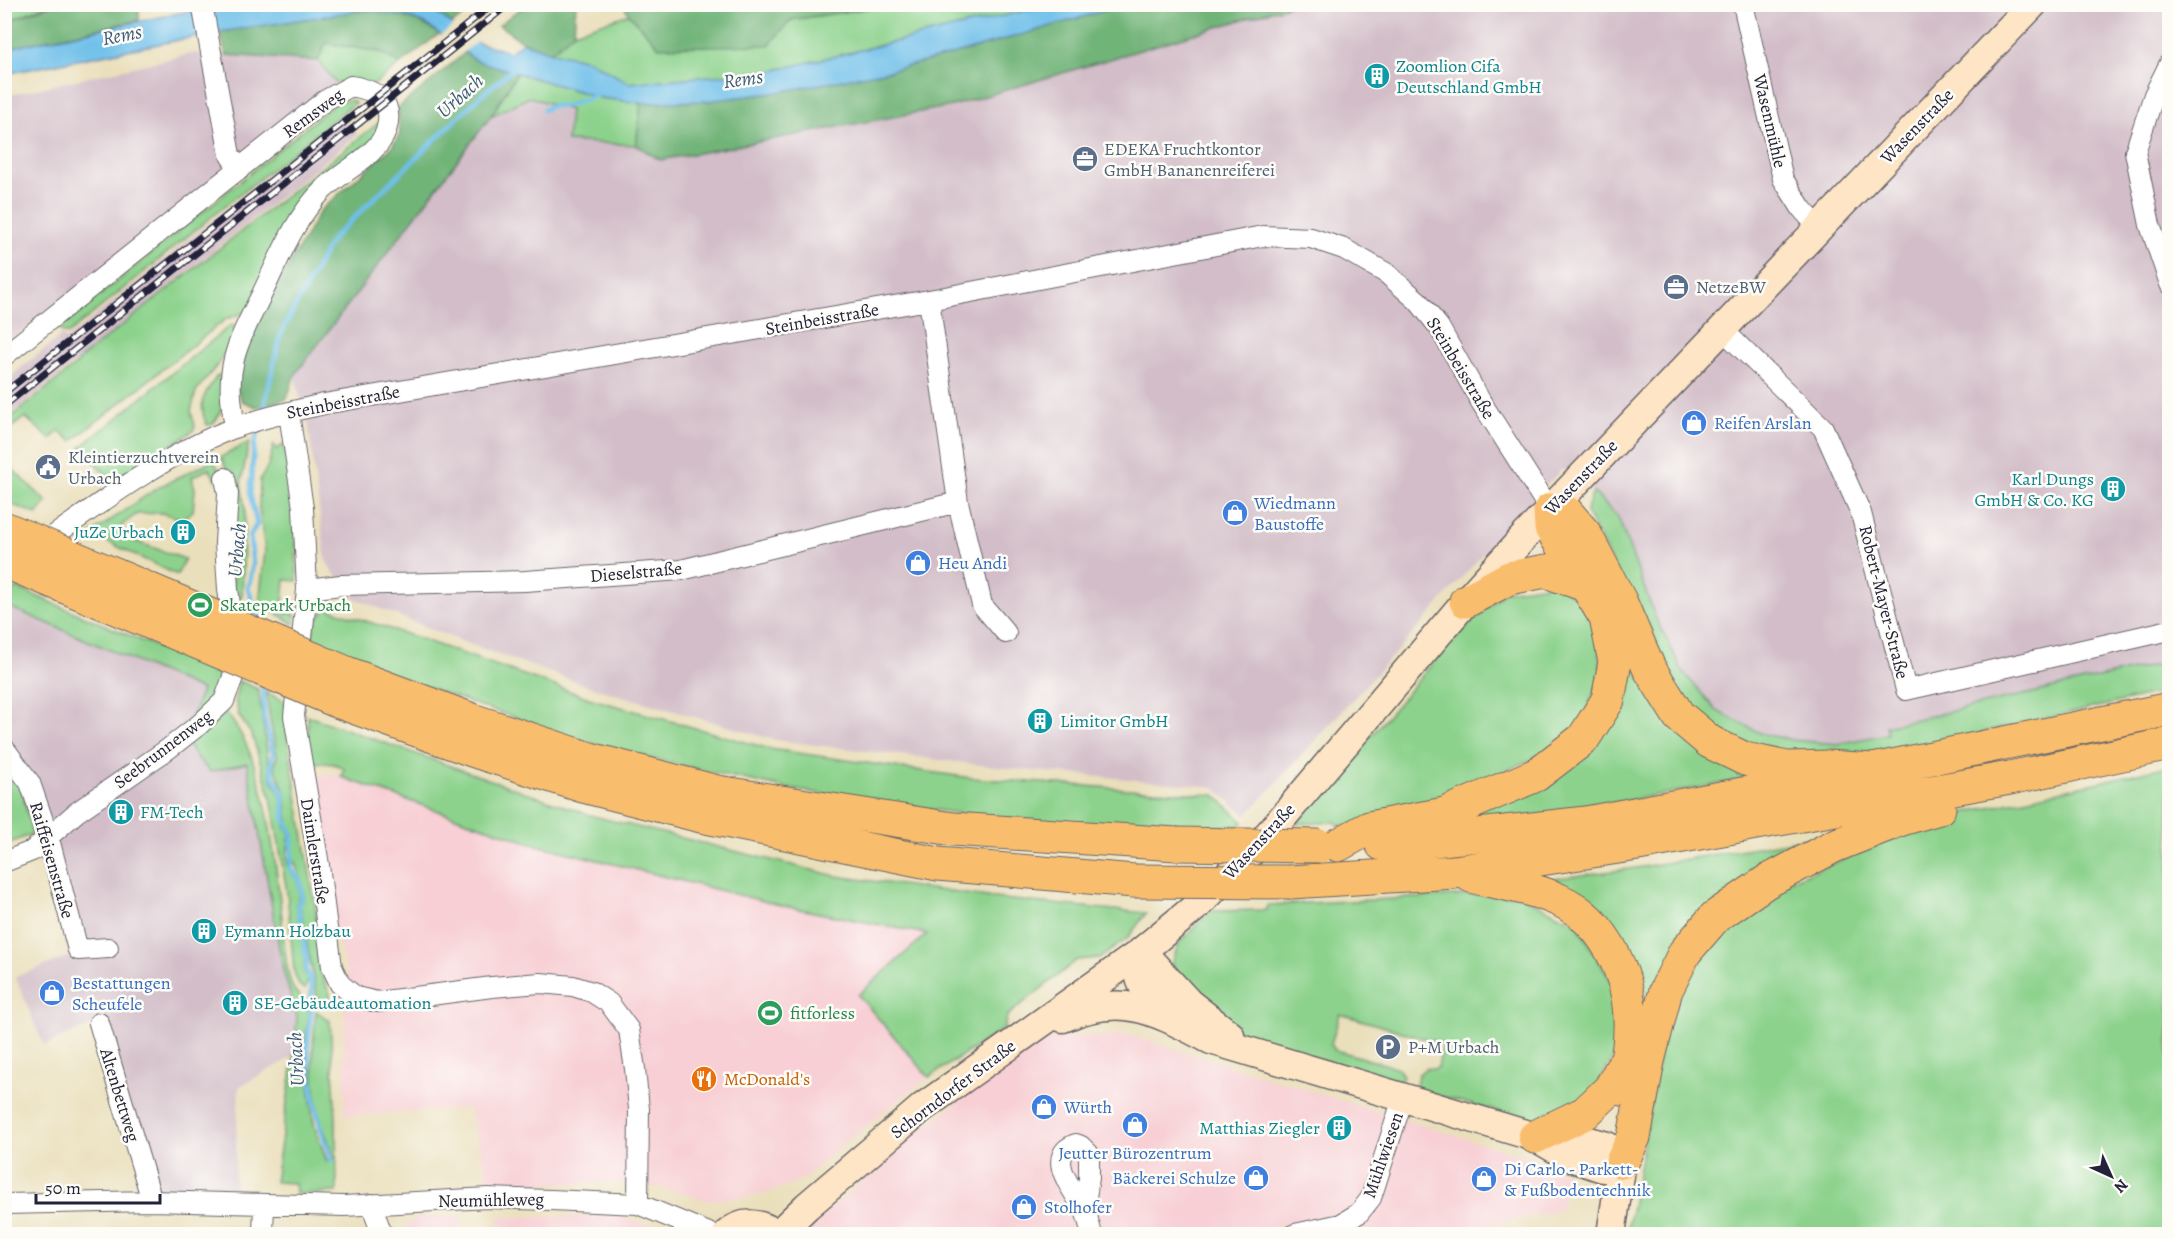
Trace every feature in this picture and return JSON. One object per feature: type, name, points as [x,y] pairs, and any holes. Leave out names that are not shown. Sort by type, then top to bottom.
[{"type":"highway","points":[[1329,845],[1369,828],[1445,814],[1536,775],[1583,739],[1608,700],[1615,662],[1606,618],[1551,528],[1550,510],[1567,513],[1585,534],[1620,601],[1649,668],[1679,716],[1710,742],[1745,759],[1786,768],[1828,767],[1873,770]]},
{"type":"highway","points":[[4,528],[343,687],[471,750],[572,783],[701,816],[938,864],[1134,881],[1290,882],[1455,872],[1638,844],[2010,777],[2169,744]]},
{"type":"highway","points":[[4,561],[343,687],[472,720],[590,759],[717,792],[953,829],[1176,844],[1406,843],[1586,823],[1873,770],[2169,709]]},
{"type":"highway","points":[[1466,601],[1509,578],[1546,571],[1588,586]]},
{"type":"highway","points":[[1622,1162],[1634,1137],[1648,1060],[1666,990],[1685,952],[1715,917],[1766,882],[1834,846],[1902,819],[1990,794],[2010,777]]},
{"type":"highway","points":[[1455,872],[1531,890],[1561,901],[1591,922],[1613,951],[1626,987],[1630,1029],[1617,1134],[1622,1162]]},
{"type":"highway","points":[[1535,1137],[1585,1113],[1610,1089],[1626,1061]]},
{"type":"street","points":[[202,4],[230,155],[239,170]]},
{"type":"street","name":"Wasenmühle","points":[[1743,4],[1783,179],[1802,209],[1818,228]]},
{"type":"street","name":"Wasenstraße","points":[[1137,955],[1199,904],[1266,837],[1466,601],[2032,4]]},
{"type":"street","points":[[2169,63],[2154,95],[2135,152],[2150,225],[2169,284]]},
{"type":"street","name":"Remsweg","points":[[4,356],[324,101],[351,86],[363,88],[383,98],[388,119],[386,132],[379,145],[325,188],[305,210],[292,232],[245,330],[234,359],[230,396],[240,426]]},
{"type":"street","name":"Steinbeisstraße","points":[[4,571],[112,494],[167,460],[240,426],[284,414],[368,396],[929,300],[1263,236],[1311,238],[1344,249],[1386,273],[1418,301],[1439,327],[1481,402],[1550,510]]},
{"type":"street","points":[[929,300],[957,502],[982,605],[1006,633]]},
{"type":"street","name":"Robert-Mayer-Straße","points":[[1723,330],[1823,428],[1862,513],[1906,690],[2169,630]]},
{"type":"street","points":[[284,414],[303,508],[307,589]]},
{"type":"street","name":"Seebrunnenweg","points":[[4,862],[32,851],[76,812],[168,749],[200,724],[224,701],[233,677],[235,643],[225,555],[228,494],[225,478]]},
{"type":"street","name":"Dieselstraße","points":[[307,589],[341,585],[525,580],[681,570],[957,502]]},
{"type":"street","name":"Daimlerstraße","points":[[307,589],[294,716],[319,865],[332,967],[340,984],[356,997],[377,1002],[540,983],[573,986],[592,992],[609,1004],[629,1030],[635,1069],[639,1109],[638,1204]]},
{"type":"street","name":"Raiffeisenstraße","points":[[4,748],[30,783],[48,835],[78,950],[108,948]]},
{"type":"street","points":[[1178,1023],[1143,988],[1137,974],[1137,955],[1154,964],[1189,1003],[1257,1054]]},
{"type":"street","name":"Schorndorfer Straße","points":[[777,1234],[924,1107],[1137,955]]},
{"type":"street","points":[[1028,1033],[1073,1014],[1107,1005],[1133,1006],[1178,1023],[1211,1040],[1535,1137],[1578,1138],[1607,1146],[1622,1162],[1611,1234]]},
{"type":"street","name":"Altenbettweg","points":[[99,1023],[152,1201]]},
{"type":"street","name":"Mühlwiesen","points":[[1295,1234],[1316,1233],[1341,1224],[1359,1213],[1371,1198],[1403,1098]]},
{"type":"street","name":"Neumühleweg","points":[[4,1204],[152,1201],[344,1206],[488,1198],[638,1204],[711,1234]]},
{"type":"street","points":[[371,1204],[382,1234]]},
{"type":"street","points":[[262,1234],[264,1205]]},
{"type":"street","points":[[1084,1210],[1092,1234]]},
{"type":"street","points":[[727,1234],[737,1227],[757,1224],[777,1234]]},
{"type":"shaded area","points":[[1291,5],[2169,5],[2169,662],[1886,726],[1888,734],[1837,744],[1792,740],[1762,734],[1717,711],[1683,672],[1655,617],[1618,517],[1593,492],[1562,469],[1492,543],[1427,618],[1246,816],[1214,787],[1015,769],[775,740],[591,687],[458,640],[349,596],[326,561],[308,423],[294,376],[491,116],[530,97],[570,110],[567,141],[636,145],[660,160],[952,106]]},
{"type":"shaded area","points":[[195,53],[318,61],[336,83],[5,345],[5,96]]},
{"type":"shaded area","points":[[339,117],[358,134],[5,419],[5,381],[62,335],[66,340]]},
{"type":"shaded area","points":[[4,605],[202,690],[187,729],[210,772],[247,762],[283,970],[297,1017],[294,1056],[239,1087],[234,1193],[159,1193],[93,1024],[44,1046],[15,977],[70,956],[39,864],[21,786],[5,763]]},
{"type":"shaded area","points":[[332,773],[533,845],[783,906],[928,934],[858,995],[929,1077],[801,1180],[762,1195],[710,1201],[659,1187],[622,1182],[496,1185],[489,1182],[469,1108],[345,1116],[344,1004],[349,980],[337,938],[317,777]]},
{"type":"shaded area","points":[[1126,1034],[1516,1154],[1568,1174],[1561,1210],[1442,1234],[1364,1234],[1363,1228],[1336,1215],[1241,1234],[802,1234],[911,1137],[1043,1038]]},
{"type":"shaded area","points":[[461,1216],[462,1234],[403,1234],[404,1228],[418,1217]]},
{"type":"shaded area","points":[[620,1216],[678,1234],[503,1234],[497,1217]]},
{"type":"green space","points":[[54,4],[139,5],[139,20],[5,49],[5,22]]},
{"type":"green space","points":[[576,4],[574,32],[551,52],[523,42],[499,25],[525,5]]},
{"type":"green space","points":[[4,5],[47,5],[5,22]]},
{"type":"green space","points":[[422,5],[477,5],[452,24]]},
{"type":"green space","points":[[623,5],[890,5],[791,20],[769,45],[659,47]]},
{"type":"green space","points":[[890,5],[1050,5],[772,71],[628,83],[588,60],[551,52],[574,32],[629,14],[659,47],[791,20]]},
{"type":"green space","points":[[1124,5],[1291,5],[952,106],[660,160],[636,145],[641,103],[707,101],[774,93],[888,71]]},
{"type":"green space","points":[[364,10],[412,20],[439,34],[400,64],[380,52],[326,43],[318,61],[226,55],[220,32]]},
{"type":"green space","points":[[326,43],[381,52],[400,64],[371,87],[356,80],[336,83],[318,61]]},
{"type":"green space","points":[[465,53],[477,61],[517,73],[491,116],[294,376],[287,399],[256,407],[242,401],[236,387],[247,345],[320,211],[392,147],[400,134],[398,108]]},
{"type":"green space","points":[[517,73],[601,98],[641,103],[636,145],[567,141],[570,110],[530,97],[491,116]]},
{"type":"green space","points":[[352,100],[355,103],[68,334],[62,332],[60,328],[337,102]]},
{"type":"green space","points":[[381,121],[378,138],[340,167],[249,311],[226,319],[72,441],[59,431],[50,439],[25,417],[5,433],[5,422],[77,364],[81,358]]},
{"type":"green space","points":[[234,325],[237,331],[218,364],[196,391],[191,411],[195,427],[193,431],[124,476],[107,476],[81,447]]},
{"type":"green space","points":[[223,375],[222,407],[213,424],[207,425],[202,405],[203,399],[217,376]]},
{"type":"green space","points":[[249,442],[241,483],[245,509],[242,597],[233,595],[234,486],[221,457]]},
{"type":"green space","points":[[274,445],[277,449],[283,445],[294,495],[297,581],[285,580],[282,613],[295,614],[294,624],[259,603],[265,551],[259,508],[260,480],[268,466]]},
{"type":"green space","points":[[4,461],[47,502],[37,514],[5,502]]},
{"type":"green space","points":[[211,461],[215,462],[222,479],[216,480],[209,469],[192,477],[195,489],[193,511],[182,519],[162,513],[137,514],[122,525],[126,538],[185,559],[177,575],[91,534],[157,488]]},
{"type":"green space","points":[[1593,492],[1618,517],[1655,617],[1683,672],[1717,711],[1762,734],[1792,740],[1837,744],[1888,734],[1886,726],[2169,662],[2169,691],[1882,755],[1788,763],[1695,723],[1586,512]]},
{"type":"green space","points":[[1555,584],[1593,608],[1604,688],[1571,742],[1401,817],[1338,826],[1337,822],[1296,824],[1449,644],[1505,591]]},
{"type":"green space","points":[[17,588],[228,677],[224,691],[187,729],[202,690],[5,605],[4,597]]},
{"type":"green space","points":[[326,608],[592,699],[770,749],[971,778],[1215,795],[1243,822],[1240,826],[1129,828],[992,818],[789,789],[616,751],[396,676],[312,639],[315,622]]},
{"type":"green space","points":[[1620,630],[1649,684],[1763,776],[1530,818],[1454,819],[1559,774]]},
{"type":"green space","points":[[239,681],[258,689],[271,779],[281,795],[285,826],[290,834],[287,854],[289,869],[298,882],[300,895],[296,904],[305,954],[304,972],[309,979],[305,989],[299,985],[294,972],[287,892],[271,798],[252,735],[239,716],[235,699]]},
{"type":"green space","points":[[267,693],[286,702],[288,741],[315,904],[321,974],[330,994],[330,1001],[323,1003],[317,998],[300,905],[304,898],[301,880],[292,855],[294,834],[288,822],[285,793],[274,766],[277,756]]},
{"type":"green space","points":[[226,713],[239,731],[259,779],[271,833],[288,973],[294,990],[310,1006],[304,1049],[314,1124],[327,1162],[335,1157],[321,1123],[315,1091],[313,1052],[316,1011],[330,1021],[336,1119],[337,1192],[296,1194],[295,1183],[275,1182],[294,1056],[297,1017],[283,970],[247,763],[210,772],[192,752],[187,741],[217,715]]},
{"type":"green space","points":[[308,716],[593,816],[836,876],[1002,899],[1146,913],[1128,938],[1100,958],[1077,960],[1007,1016],[1004,1029],[929,1077],[858,995],[927,934],[783,906],[533,844],[341,777],[344,768],[334,764],[312,762],[308,744]]},
{"type":"green space","points":[[4,763],[21,786],[32,834],[5,845]]},
{"type":"green space","points":[[2169,766],[2169,1234],[1627,1234],[1665,1025],[1704,944],[1787,882],[1950,816]]},
{"type":"green space","points":[[1826,835],[1774,867],[1640,1031],[1550,879],[1636,868]]},
{"type":"green space","points":[[1493,894],[1521,896],[1586,928],[1617,982],[1617,1052],[1587,1101],[1541,1120],[1522,1118],[1424,1092],[1416,1086],[1418,1075],[1426,1068],[1438,1067],[1443,1044],[1340,1014],[1331,1044],[1335,1050],[1398,1068],[1403,1076],[1400,1082],[1242,1037],[1171,965],[1179,943],[1211,911],[1267,910],[1268,905]]},
{"type":"water","name":"Rems","points":[[219,5],[422,5],[430,8],[478,43],[510,52],[523,42],[551,52],[588,60],[629,83],[772,71],[1050,5],[1124,5],[888,71],[774,93],[707,101],[641,103],[601,98],[477,61],[427,25],[408,17],[364,10],[220,32],[5,74],[4,49]]},
{"type":"pier","points":[[456,23],[479,40],[461,54],[439,37]]},
{"type":"waterway","name":"Urbach","points":[[262,415],[281,333],[332,239],[479,97],[514,68]]},
{"type":"waterway","points":[[544,110],[550,106],[566,106],[600,94]]},
{"type":"waterway","name":"Urbach","points":[[259,625],[259,618],[248,589],[253,565],[250,536],[257,524],[250,494],[254,446],[260,424]]},
{"type":"waterway","name":"Urbach","points":[[263,682],[264,716],[273,753],[271,765],[273,776],[283,794],[285,821],[292,833],[291,869],[300,881],[302,898],[298,904],[307,962],[306,970],[312,989],[308,1046],[310,1079],[331,1160]]},
{"type":"railway","points":[[4,393],[493,4]]},
{"type":"railway","points":[[4,406],[509,4]]},
{"type":"place","name":"Zoomlion Cifa Deutschland GmbH","points":[[1377,76]]},
{"type":"place","name":"EDEKA Fruchtkontor GmbH Bananenreiferei","points":[[1085,159]]},
{"type":"place","name":"NetzeBW","points":[[1676,287]]},
{"type":"place","name":"Reifen Arslan","points":[[1694,423]]},
{"type":"place","name":"Kleintierzuchtverein Urbach","points":[[48,467]]},
{"type":"place","name":"Karl Dungs GmbH & Co. KG","points":[[2113,489]]},
{"type":"place","name":"Wiedmann Baustoffe","points":[[1235,513]]},
{"type":"place","name":"JuZe Urbach","points":[[183,532]]},
{"type":"place","name":"Heu Andi","points":[[918,563]]},
{"type":"place","name":"Skatepark Urbach","points":[[200,605]]},
{"type":"place","name":"Limitor GmbH","points":[[1040,721]]},
{"type":"place","name":"FM-Tech","points":[[121,812]]},
{"type":"place","name":"Eymann Holzbau","points":[[204,931]]},
{"type":"place","name":"Bestattungen Scheufele","points":[[52,993]]},
{"type":"place","name":"SE-Gebäudeautomation","points":[[235,1003]]},
{"type":"place","name":"fitforless","points":[[770,1013]]},
{"type":"place","name":"P+M Urbach","points":[[1388,1047]]},
{"type":"place","name":"McDonald's","points":[[704,1079]]},
{"type":"place","name":"Würth","points":[[1044,1107]]},
{"type":"place","name":"Jeutter Bürozentrum","points":[[1135,1125]]},
{"type":"place","name":"Matthias Ziegler","points":[[1339,1128]]},
{"type":"place","name":"Bäckerei Schulze","points":[[1256,1178]]},
{"type":"place","name":"Di Carlo - Parkett- & Fußbodentechnik","points":[[1484,1179]]},
{"type":"place","name":"Stolhofer","points":[[1024,1207]]}]
